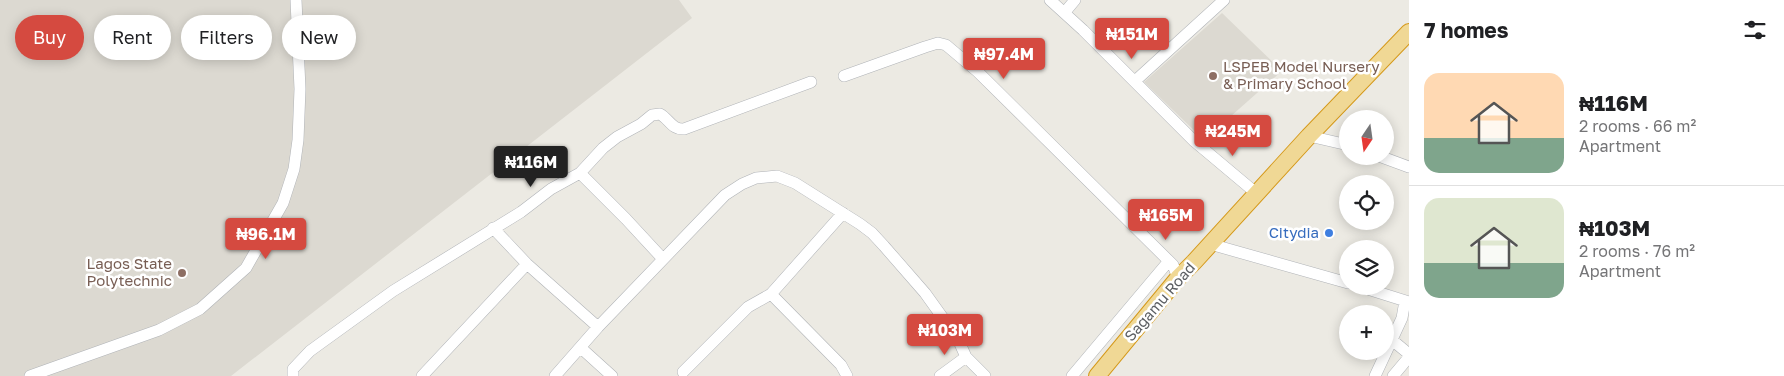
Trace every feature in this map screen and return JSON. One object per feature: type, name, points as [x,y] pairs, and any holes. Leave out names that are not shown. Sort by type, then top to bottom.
[{"type":"highway","name":"Sagamu Road","points":[[1096,376],[1178,278],[1309,136],[1409,32]]},
{"type":"street","points":[[30,376],[159,330],[200,309],[246,268],[283,203],[294,169],[298,140],[300,89],[296,0]]},
{"type":"street","points":[[1050,0],[1065,12],[1194,141],[1256,193]]},
{"type":"street","points":[[1065,12],[1075,0]]},
{"type":"street","points":[[1135,81],[1224,0]]},
{"type":"street","points":[[844,76],[924,47],[938,43],[946,46],[978,72],[1058,150],[1173,265],[1178,278]]},
{"type":"street","points":[[293,376],[293,369],[310,351],[393,291],[521,212],[551,189],[580,173],[603,148],[617,137],[656,114],[663,116],[675,127],[684,129],[811,82]]},
{"type":"street","points":[[1309,136],[1339,143]]},
{"type":"street","points":[[1394,162],[1409,167]]},
{"type":"street","points":[[580,173],[663,259]]},
{"type":"street","points":[[555,376],[598,327],[725,195],[742,184],[756,178],[769,176],[785,178],[872,233],[912,277],[958,339],[966,357],[985,376]]},
{"type":"street","points":[[683,372],[748,306],[771,294],[843,213]]},
{"type":"street","points":[[493,228],[527,264],[598,327]]},
{"type":"street","points":[[1210,244],[1339,280]]},
{"type":"street","points":[[1072,376],[1168,262]]},
{"type":"street","points":[[422,376],[527,264]]},
{"type":"street","points":[[771,294],[841,365],[847,376]]},
{"type":"street","points":[[1387,295],[1407,301],[1394,336]]},
{"type":"street","points":[[1394,342],[1409,354]]},
{"type":"street","points":[[581,348],[612,376]]},
{"type":"street","points":[[940,376],[966,357]]},
{"type":"street","points":[[1393,376],[1409,358]]},
{"type":"street","points":[[1375,376],[1383,360]]},
{"type":"shaded area","name":"Lagos State Polytechnic","points":[[0,0],[679,0],[692,18],[231,376],[0,376]]},
{"type":"shaded area","name":"LSPEB Model Nursery & Primary School","points":[[1222,13],[1282,71],[1204,140],[1144,82]]},
{"type":"place","name":"LSPEB Model Nursery & Primary School","points":[[1213,76]]},
{"type":"place","name":"Citydia","points":[[1329,233]]},
{"type":"place","name":"Lagos State Polytechnic","points":[[182,273]]}]
